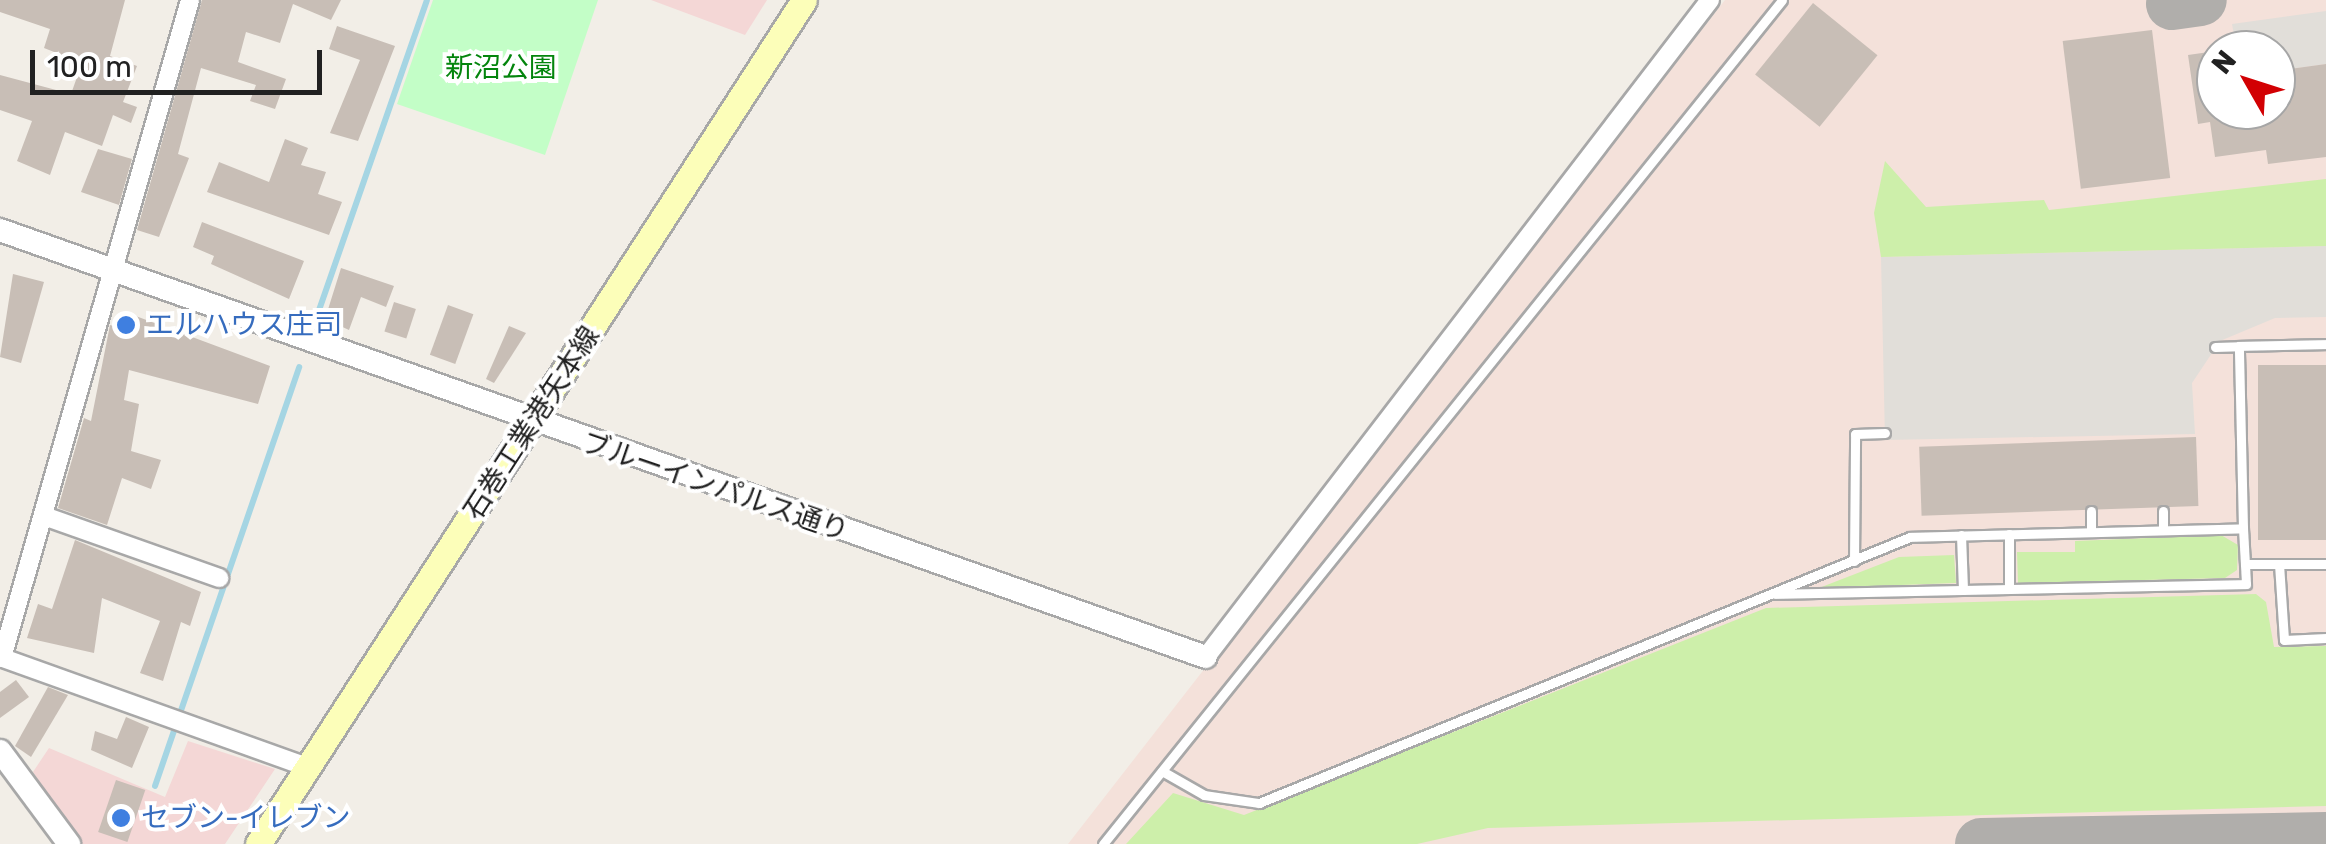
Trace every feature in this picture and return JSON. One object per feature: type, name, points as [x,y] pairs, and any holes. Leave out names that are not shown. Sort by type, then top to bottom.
[{"type":"main road","name":"石巻工業港矢本線","points":[[258,844],[804,0]]},
{"type":"street","points":[[190,0],[1,658],[307,767]]},
{"type":"street","points":[[1206,657],[1710,0]]},
{"type":"street","name":"ブルーインパルス通り","points":[[0,230],[532,424],[1206,657]]},
{"type":"street","points":[[44,516],[219,578]]},
{"type":"street","points":[[0,751],[69,844]]},
{"type":"lane","points":[[1103,844],[1782,0]]},
{"type":"lane","points":[[2214,347],[2326,344]]},
{"type":"lane","points":[[1775,594],[2246,584],[2240,346]]},
{"type":"lane","points":[[1854,561],[1856,434],[1885,433]]},
{"type":"lane","points":[[2091,511],[2092,532]]},
{"type":"lane","points":[[2162,511],[2162,530]]},
{"type":"lane","points":[[1162,772],[1204,795],[1259,802],[1910,537],[2243,528]]},
{"type":"lane","points":[[2009,534],[2009,589]]},
{"type":"lane","points":[[1961,536],[1963,590]]},
{"type":"lane","points":[[2245,564],[2326,564]]},
{"type":"lane","points":[[2279,564],[2284,640],[2326,638]]},
{"type":"shaded area","points":[[651,0],[767,0],[745,35]]},
{"type":"shaded area","points":[[1725,0],[2326,0],[2326,844],[1068,844]]},
{"type":"shaded area","points":[[2326,11],[2326,64],[2296,68],[2296,30],[2233,30],[2232,24]]},
{"type":"shaded area","points":[[2326,246],[2326,317],[2275,318],[2220,341],[2192,383],[2195,434],[1885,440],[1881,257]]},
{"type":"shaded area","points":[[188,741],[275,769],[225,844],[80,844],[33,772],[49,748],[165,797]]},
{"type":"green space","name":"新沼公園","points":[[433,0],[598,0],[545,155],[397,104]]},
{"type":"green space","points":[[1885,161],[1926,207],[2044,200],[2049,210],[2326,179],[2326,246],[1881,257],[1874,213]]},
{"type":"green space","points":[[2221,535],[2238,545],[2237,570],[2225,578],[2018,583],[2017,552],[2075,552],[2075,541]]},
{"type":"green space","points":[[1954,555],[1956,583],[1819,588],[1899,557]]},
{"type":"green space","points":[[2256,594],[2266,602],[2274,647],[2326,646],[2326,806],[1488,828],[1417,844],[1126,844],[1173,793],[1244,815],[1766,608]]},
{"type":"building","points":[[0,0],[125,0],[110,56],[137,66],[123,102],[137,107],[131,123],[113,115],[102,146],[65,132],[50,175],[17,161],[32,121],[0,110],[0,75],[71,94],[82,63],[44,48],[50,29],[0,12]]},
{"type":"building","points":[[202,0],[341,0],[331,20],[293,4],[280,43],[246,32],[238,62],[286,79],[275,109],[250,101],[256,85],[201,68],[178,154],[189,158],[159,237],[137,230]]},
{"type":"building","points":[[1813,3],[1878,55],[1820,127],[1755,74]]},
{"type":"building","points":[[337,26],[395,46],[358,141],[330,133],[360,60],[329,49]]},
{"type":"building","points":[[2152,30],[2170,178],[2081,189],[2063,41]]},
{"type":"building","points":[[2196,54],[2196,110],[2188,55]]},
{"type":"building","points":[[2326,64],[2326,157],[2268,164],[2266,150],[2215,157],[2211,130],[2296,130],[2296,68]]},
{"type":"building","points":[[285,139],[308,148],[301,165],[326,172],[318,194],[342,202],[329,235],[207,192],[219,162],[269,182]]},
{"type":"building","points":[[98,149],[132,159],[119,205],[81,192]]},
{"type":"building","points":[[202,222],[304,261],[289,299],[211,264],[214,256],[193,247]]},
{"type":"building","points":[[341,268],[394,286],[386,307],[361,297],[349,330],[325,319]]},
{"type":"building","points":[[13,274],[44,282],[21,363],[0,357]]},
{"type":"building","points":[[394,302],[416,309],[406,339],[384,331]]},
{"type":"building","points":[[448,305],[473,314],[455,364],[430,355]]},
{"type":"building","points":[[133,315],[270,366],[258,404],[129,370],[124,400],[139,404],[131,451],[161,460],[151,489],[122,478],[107,525],[58,508],[84,418],[91,421],[110,325],[130,331]]},
{"type":"building","points":[[509,326],[526,333],[494,383],[486,379]]},
{"type":"building","points":[[2258,365],[2326,365],[2326,540],[2258,540]]},
{"type":"building","points":[[2196,437],[2198,506],[1922,516],[1919,447]]},
{"type":"building","points":[[75,540],[201,592],[190,626],[181,622],[163,681],[140,673],[160,621],[102,598],[94,653],[27,638],[38,604],[52,609]]},
{"type":"building","points":[[16,680],[29,697],[0,718],[0,692]]},
{"type":"building","points":[[48,687],[68,695],[31,757],[15,746]]},
{"type":"building","points":[[126,717],[149,727],[132,768],[91,750],[95,731],[117,739]]},
{"type":"building","name":"セブン-イレブン","points":[[116,780],[145,790],[127,842],[98,832]]},
{"type":"waterway","points":[[318,313],[427,0]]},
{"type":"waterway","points":[[155,786],[299,367]]},
{"type":"taxiway","points":[[2172,4],[2201,0]]},
{"type":"taxiway","points":[[1981,844],[2326,838]]},
{"type":"place","name":"エルハウス庄司","points":[[126,325]]},
{"type":"place","name":"セブン-イレブン","points":[[121,818]]}]
